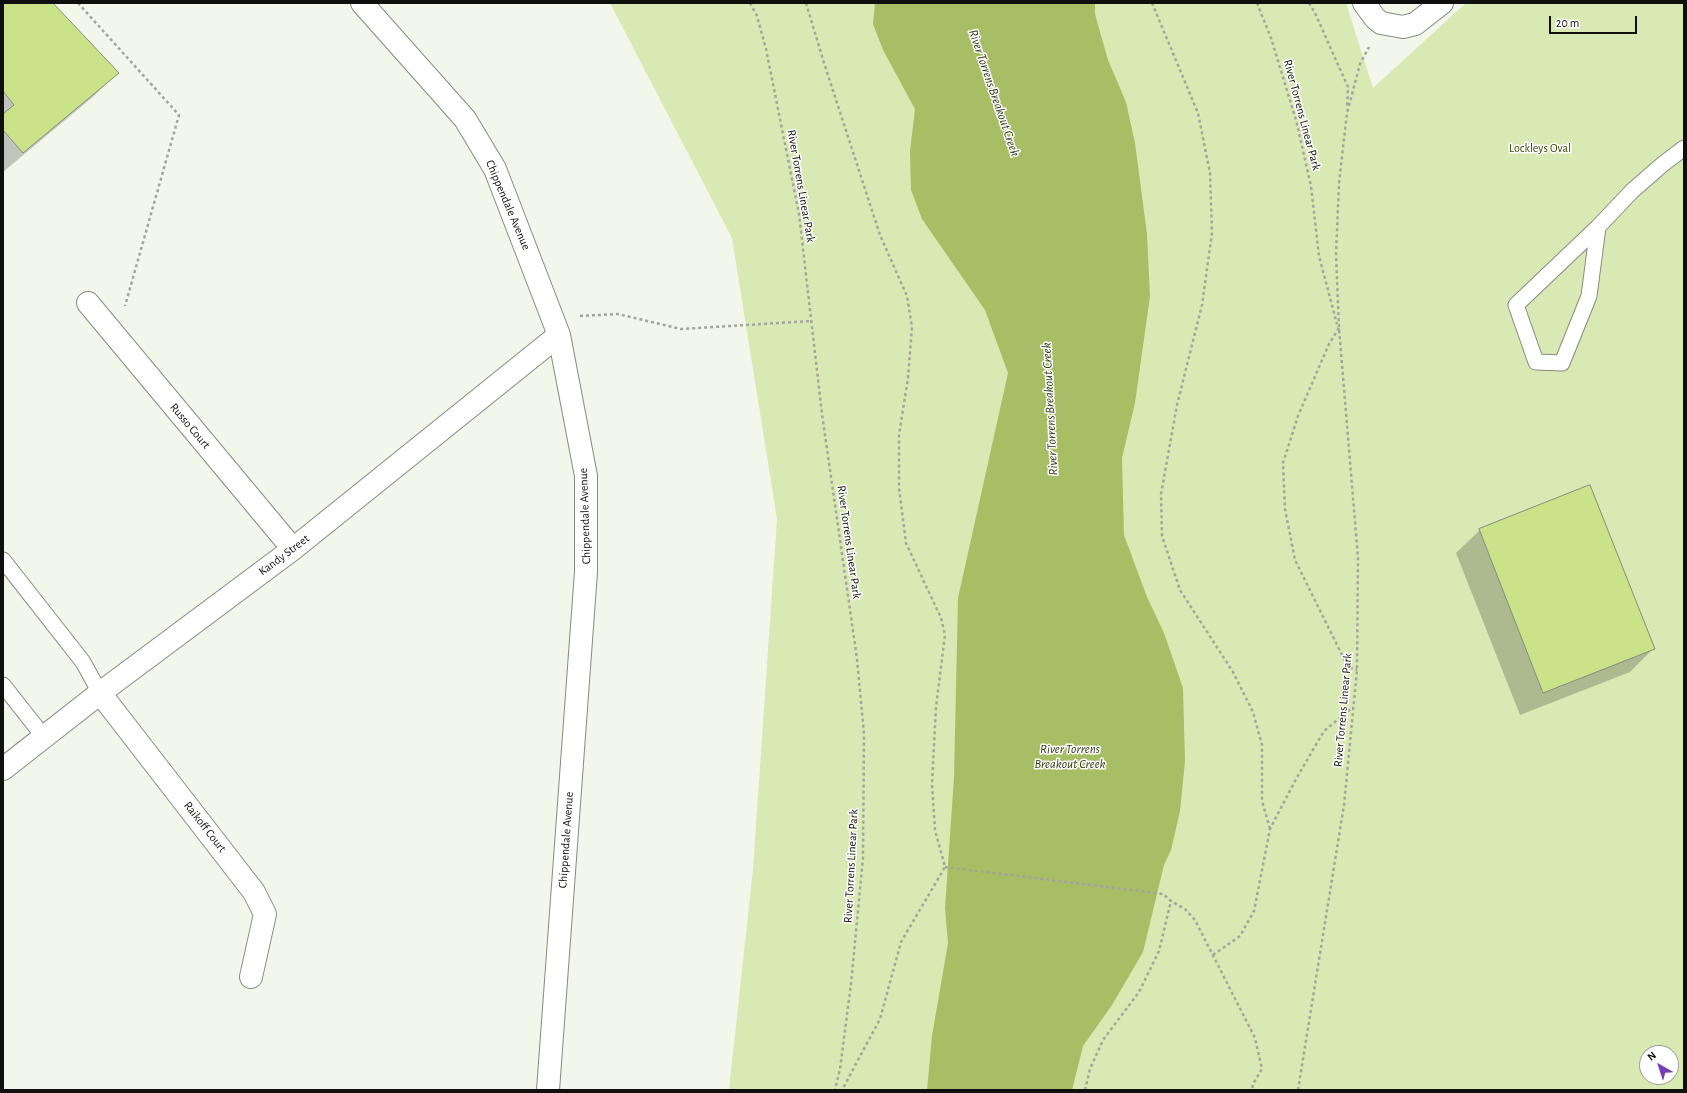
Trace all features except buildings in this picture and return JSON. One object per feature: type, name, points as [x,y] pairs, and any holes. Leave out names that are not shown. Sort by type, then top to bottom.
[{"type":"street","name":"Chippendale Avenue","points":[[362,3],[465,119],[495,169],[556,326],[586,476],[586,572],[548,1090]]},
{"type":"street","points":[[1364,3],[1375,18],[1381,23],[1403,27],[1415,24],[1442,3]]},
{"type":"street","name":"Russo Court","points":[[88,302],[293,549]]},
{"type":"street","name":"Kandy Street","points":[[3,769],[100,693],[293,549],[556,326]]},
{"type":"street","name":"Raikoff Court","points":[[100,693],[254,892],[264,914],[251,977]]},
{"type":"lane","points":[[1598,227],[1588,296],[1562,363],[1536,362],[1516,305],[1598,227],[1632,191],[1684,148]]},
{"type":"lane","points":[[3,560],[83,662],[100,693]]},
{"type":"lane","points":[[3,685],[44,737]]},
{"type":"path","points":[[78,3],[179,115],[116,337]]},
{"type":"path","name":"River Torrens Linear Park","points":[[750,3],[757,16],[766,49],[799,214],[822,414],[857,659],[864,734],[862,858],[851,984],[840,1069],[835,1090]]},
{"type":"path","points":[[806,3],[880,235],[907,296],[912,327],[908,378],[899,435],[899,488],[906,543],[941,618],[944,635],[936,707],[932,784],[935,830],[945,867],[901,942],[880,1019],[842,1090]]},
{"type":"path","points":[[1152,3],[1198,113],[1210,173],[1212,233],[1202,305],[1177,405],[1161,494],[1162,536],[1180,590],[1233,672],[1253,712],[1262,745],[1262,801],[1270,829]]},
{"type":"path","name":"River Torrens Linear Park","points":[[1257,3],[1270,38],[1296,120],[1311,186],[1319,256],[1339,328]]},
{"type":"path","points":[[1309,3],[1315,13],[1348,87],[1347,113]]},
{"type":"path","name":"River Torrens Linear Park","points":[[1298,1090],[1344,805],[1357,670],[1358,558],[1339,328],[1336,254],[1339,183],[1347,113],[1360,64],[1381,23]]},
{"type":"path","points":[[556,326],[618,314],[680,329],[811,321]]},
{"type":"path","points":[[1339,328],[1329,344],[1298,416],[1283,463],[1285,509],[1295,560],[1348,667],[1357,670]]},
{"type":"path","points":[[1213,956],[1240,936],[1254,911],[1270,829],[1296,779],[1324,731],[1354,707]]},
{"type":"path","points":[[945,867],[1163,894],[1171,901],[1185,909],[1195,920],[1254,1038],[1262,1069],[1253,1084],[1252,1090]]},
{"type":"path","points":[[1086,1090],[1090,1069],[1103,1040],[1139,992],[1159,951],[1171,901]]},
{"type":"green space","name":"Lockleys Oval","points":[[610,3],[1346,3],[1373,88],[1466,3],[1684,3],[1684,1090],[729,1090],[753,869],[777,519],[732,238]]},
{"type":"water","name":"River Torrens Breakout Creek","points":[[875,3],[1095,3],[1095,14],[1108,60],[1126,102],[1135,143],[1147,234],[1150,296],[1135,403],[1122,458],[1124,535],[1147,597],[1164,633],[1183,688],[1185,761],[1180,811],[1171,850],[1164,865],[1143,952],[1112,1005],[1083,1046],[1072,1090],[927,1090],[932,1036],[948,943],[945,908],[954,778],[958,598],[1008,373],[985,310],[922,219],[911,190],[910,151],[915,109],[883,50],[873,24]]}]
